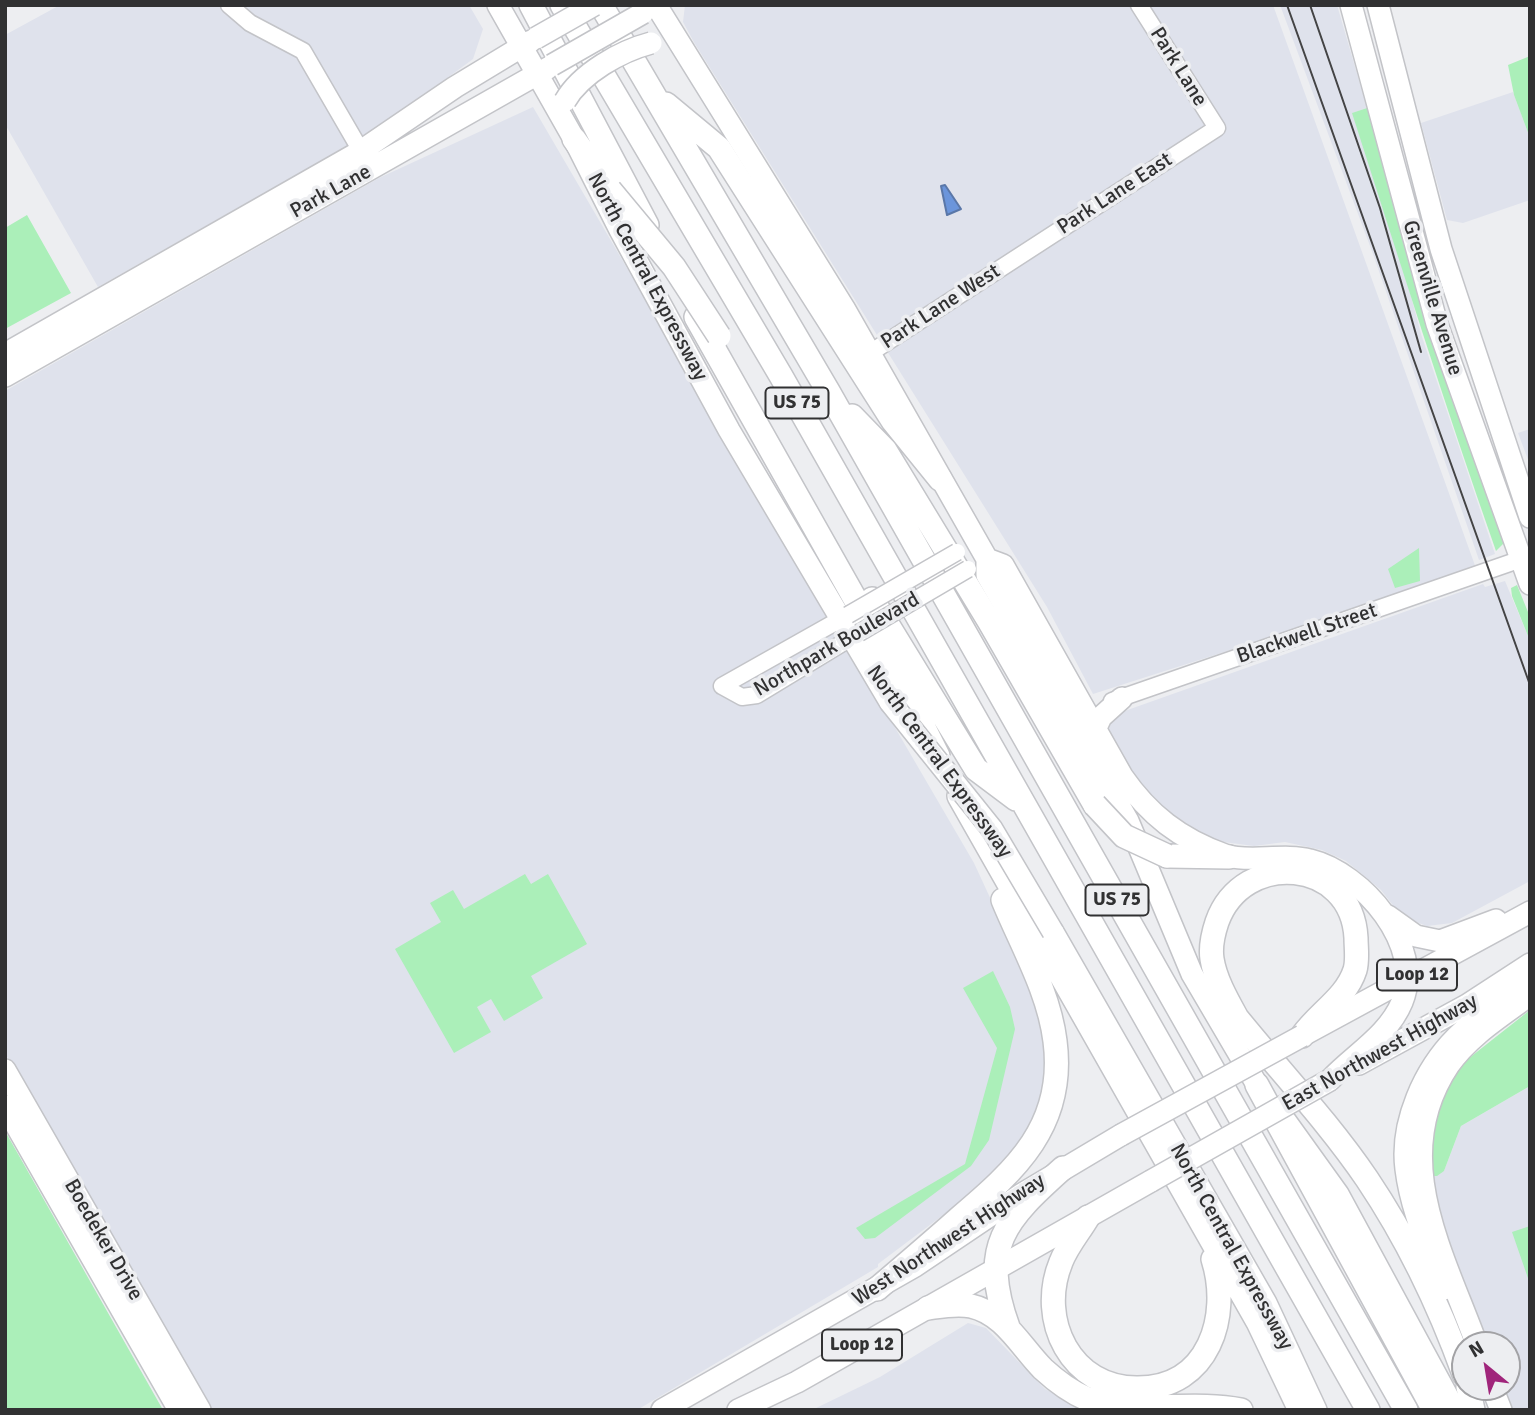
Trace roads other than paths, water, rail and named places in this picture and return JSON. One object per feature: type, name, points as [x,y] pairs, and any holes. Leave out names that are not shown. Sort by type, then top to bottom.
[{"type":"highway","points":[[531,5],[708,339],[894,668],[968,813],[1258,1322],[1300,1410]]},
{"type":"highway","name":"North Central Expressway","points":[[562,5],[756,332],[1368,1410]]},
{"type":"highway","name":"US 75","points":[[601,5],[828,391],[1406,1410]]},
{"type":"highway","points":[[653,93],[719,148],[893,421],[940,480]]},
{"type":"highway","points":[[574,139],[610,190],[674,267],[719,336],[976,769],[1025,805]]},
{"type":"highway","points":[[828,391],[885,450],[1109,821],[1141,846],[1167,856],[1229,857]]},
{"type":"highway","points":[[877,1289],[1010,1175],[1039,1134],[1055,1087],[1055,1040],[1045,998],[968,813]]},
{"type":"highway","points":[[1302,1036],[1314,1019],[1341,997],[1348,985],[1356,968],[1355,927],[1349,906],[1332,887],[1310,876],[1289,872],[1263,874],[1242,885],[1223,906],[1212,936],[1212,959],[1224,995],[1237,1018],[1366,1177],[1392,1218],[1432,1294],[1451,1341]]},
{"type":"highway","points":[[1456,1331],[1413,1199],[1406,1167],[1408,1135],[1416,1102],[1433,1069],[1457,1037],[1530,982]]},
{"type":"highway","points":[[1257,1085],[1291,1152],[1394,1333],[1434,1410]]},
{"type":"highway","points":[[1008,1327],[1000,1306],[996,1269],[999,1244],[1010,1219],[1063,1168]]},
{"type":"highway","points":[[1088,1217],[1061,1262],[1052,1310],[1057,1332],[1064,1349],[1077,1364],[1096,1378],[1117,1385],[1154,1386],[1173,1379],[1195,1365],[1210,1346],[1221,1305],[1220,1282],[1210,1251],[1183,1192]]},
{"type":"highway","points":[[928,1308],[957,1305],[974,1307],[1008,1327],[1042,1367],[1061,1384],[1106,1407],[1237,1409]]},
{"type":"main road","name":"North Central Expressway","points":[[498,5],[528,43],[544,70],[563,108],[574,139],[620,230],[729,429],[844,617],[890,702],[986,820],[1266,1303],[1316,1410]]},
{"type":"main road","name":"Park Lane","points":[[5,376],[362,151],[455,87],[594,5]]},
{"type":"main road","name":"Greenville Avenue","points":[[1351,5],[1437,324],[1525,558],[1530,584]]},
{"type":"main road","name":"Park Lane","points":[[5,354],[315,201],[649,9]]},
{"type":"main road","points":[[649,9],[683,48],[870,354],[983,551],[987,575],[1128,821],[1192,974],[1257,1085],[1310,1152],[1338,1194],[1455,1410]]},
{"type":"main road","points":[[1357,29],[1380,14]]},
{"type":"main road","name":"Greenville Avenue","points":[[1380,14],[1429,205],[1530,517]]},
{"type":"main road","points":[[563,108],[577,82],[638,46],[651,43],[683,48]]},
{"type":"main road","points":[[315,201],[317,195],[334,180],[355,169],[362,160],[362,151]]},
{"type":"main road","points":[[1405,211],[1429,205]]},
{"type":"main road","points":[[1437,324],[1448,326],[1468,376],[1488,391]]},
{"type":"main road","points":[[983,551],[1003,565],[1140,803],[1156,818],[1171,830],[1229,857],[1280,856],[1311,860],[1346,874],[1367,892],[1383,913],[1400,942],[1406,982],[1402,1001],[1386,1027],[1329,1080]]},
{"type":"main road","points":[[1090,720],[1122,698]]},
{"type":"main road","points":[[1383,913],[1416,936],[1440,941],[1530,911]]},
{"type":"main road","name":"Loop 12","points":[[1302,1036],[1406,982],[1530,911]]},
{"type":"main road","name":"East Northwest Highway","points":[[1228,1138],[1467,1005],[1530,964]]},
{"type":"main road","points":[[1472,1331],[1423,1190],[1419,1162],[1422,1127],[1433,1093],[1450,1064],[1474,1038],[1530,995]]},
{"type":"main road","name":"West Northwest Highway","points":[[662,1410],[877,1289],[946,1247],[1063,1168],[1302,1036]]},
{"type":"main road","name":"Boedeker Drive","points":[[5,1070],[200,1410]]},
{"type":"main road","name":"Boedeker Drive","points":[[5,1107],[179,1410]]},
{"type":"main road","name":"West Northwest Highway","points":[[738,1410],[797,1382],[1228,1138]]},
{"type":"street","points":[[229,5],[250,23],[303,51],[362,151]]},
{"type":"street","name":"Park Lane","points":[[1139,5],[1217,128]]},
{"type":"street","name":"Park Lane East","points":[[1013,261],[1217,128]]},
{"type":"street","name":"Park Lane West","points":[[870,354],[1013,261]]},
{"type":"street","name":"Northpark Boulevard","points":[[983,551],[968,569],[757,695],[742,697],[722,687],[957,552],[983,551]]},
{"type":"street","name":"Blackwell Street","points":[[1122,698],[1525,558]]},
{"type":"water","points":[[945,185],[961,209],[947,215],[941,186]]},
{"type":"tram line","points":[[1287,5],[1530,685]]},
{"type":"tram line","points":[[1310,5],[1380,208],[1421,352]]}]
